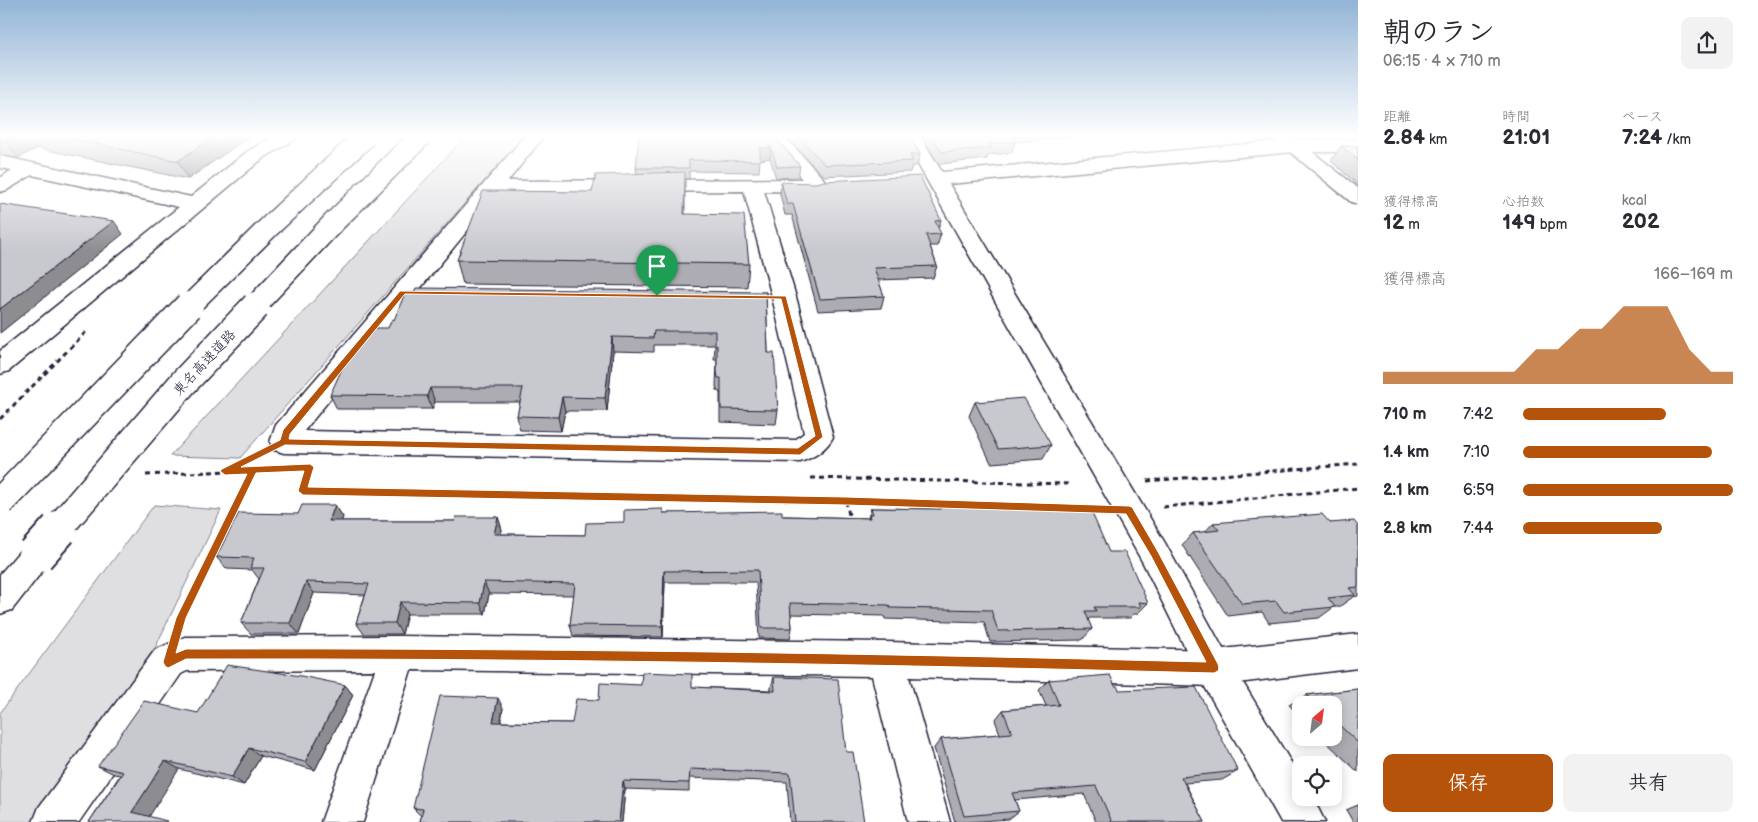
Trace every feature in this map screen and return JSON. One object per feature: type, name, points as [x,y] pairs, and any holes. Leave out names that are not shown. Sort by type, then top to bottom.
[{"type":"main road","points":[[0,186],[19,174]]},
{"type":"main road","points":[[53,174],[194,204]]},
{"type":"main road","points":[[0,365],[231,174]]},
{"type":"main road","points":[[0,502],[154,339],[323,174]]},
{"type":"main road","name":"東名高速道路","points":[[0,599],[184,382],[334,222],[382,174]]},
{"type":"main road","points":[[504,174],[286,432],[282,455],[800,451],[819,437],[774,297],[753,187]]},
{"type":"main road","points":[[809,174],[815,186]]},
{"type":"main road","points":[[923,174],[1129,510],[1154,553],[1214,668],[1304,822]]},
{"type":"main road","points":[[925,179],[970,174]]},
{"type":"main road","points":[[1328,174],[1358,198]]},
{"type":"main road","points":[[494,187],[753,187],[835,184]]},
{"type":"main road","points":[[403,292],[432,292]]},
{"type":"main road","points":[[54,822],[168,662],[186,654],[399,653],[886,659],[1214,668],[1358,651]]},
{"type":"main road","points":[[342,822],[399,653]]},
{"type":"main road","points":[[886,659],[928,822]]},
{"type":"path","points":[[137,475],[253,470],[282,455]]},
{"type":"path","points":[[225,471],[282,455]]},
{"type":"path","points":[[1147,481],[1358,464]]},
{"type":"path","points":[[310,467],[303,491],[846,501],[1055,508]]},
{"type":"path","points":[[300,468],[317,467]]},
{"type":"path","points":[[168,662],[181,618],[253,470]]},
{"type":"path","points":[[1065,508],[1129,510],[1358,488]]},
{"type":"path","points":[[846,501],[853,529]]},
{"type":"shaded area","points":[[431,174],[490,174],[240,458],[170,456]]},
{"type":"shaded area","points":[[154,505],[221,510],[155,648],[36,822],[0,822],[0,713]]},
{"type":"building","points":[[685,174],[684,214],[744,215],[749,264],[457,260],[483,191],[592,192],[596,175]]},
{"type":"building","points":[[920,176],[941,220],[935,221],[941,234],[926,235],[937,266],[874,268],[884,296],[820,299],[793,204],[787,204],[781,182],[816,183]]},
{"type":"building","points":[[0,204],[114,221],[0,309]]},
{"type":"building","points":[[416,288],[766,292],[768,353],[774,353],[778,410],[721,409],[721,378],[718,378],[717,372],[715,331],[654,331],[653,338],[612,337],[605,398],[562,397],[558,417],[517,416],[523,388],[430,388],[427,396],[330,395],[345,362],[374,328],[388,328],[392,319],[394,320],[405,293],[414,293]]},
{"type":"building","points":[[1024,398],[1051,445],[998,449],[975,402]]},
{"type":"building","points":[[302,505],[335,505],[329,521],[455,521],[456,517],[498,517],[494,534],[585,535],[586,523],[624,522],[624,510],[663,509],[663,513],[782,511],[782,516],[870,518],[869,514],[873,514],[871,508],[941,509],[941,506],[1076,508],[1077,511],[1091,511],[1109,552],[1125,552],[1148,603],[1139,602],[1141,607],[1094,607],[1096,611],[1085,611],[1092,629],[998,631],[991,610],[890,608],[889,605],[790,603],[792,628],[761,628],[758,570],[664,571],[662,626],[570,625],[575,584],[484,582],[480,603],[400,602],[395,623],[356,623],[369,584],[306,582],[290,623],[241,623],[264,568],[250,568],[254,558],[216,557],[239,513],[298,514]]},
{"type":"building","points":[[1322,514],[1330,523],[1354,521],[1358,526],[1358,587],[1349,588],[1355,595],[1328,598],[1335,607],[1284,612],[1276,601],[1242,604],[1193,533],[1219,530],[1213,523]]},
{"type":"building","points":[[227,665],[301,676],[345,685],[305,762],[249,748],[232,777],[165,761],[132,812],[166,822],[89,822],[123,772],[98,766],[144,701],[198,713]]},
{"type":"building","points":[[642,672],[692,674],[692,687],[775,691],[774,677],[838,679],[846,752],[853,752],[864,822],[795,822],[790,773],[690,769],[689,783],[623,781],[619,822],[420,822],[423,809],[413,808],[440,696],[498,698],[493,722],[572,723],[576,699],[599,700],[600,683],[641,685]]},
{"type":"building","points":[[1110,675],[1119,690],[1196,687],[1238,771],[1181,777],[1205,822],[1112,822],[1096,786],[1012,793],[1019,811],[964,816],[941,739],[1012,733],[1003,710],[1059,705],[1049,680]]},
{"type":"building","points":[[1358,689],[1358,743],[1342,728],[1342,696],[1307,695]]},
{"type":"route","points":[[657,296],[403,292],[286,432],[284,442],[225,471],[253,470],[181,618],[168,662],[186,654],[399,653],[886,659],[1214,668],[1154,553],[1129,510],[846,501],[303,491],[310,467],[225,471],[252,457],[284,442],[800,451],[819,437],[784,297],[657,296]]}]
